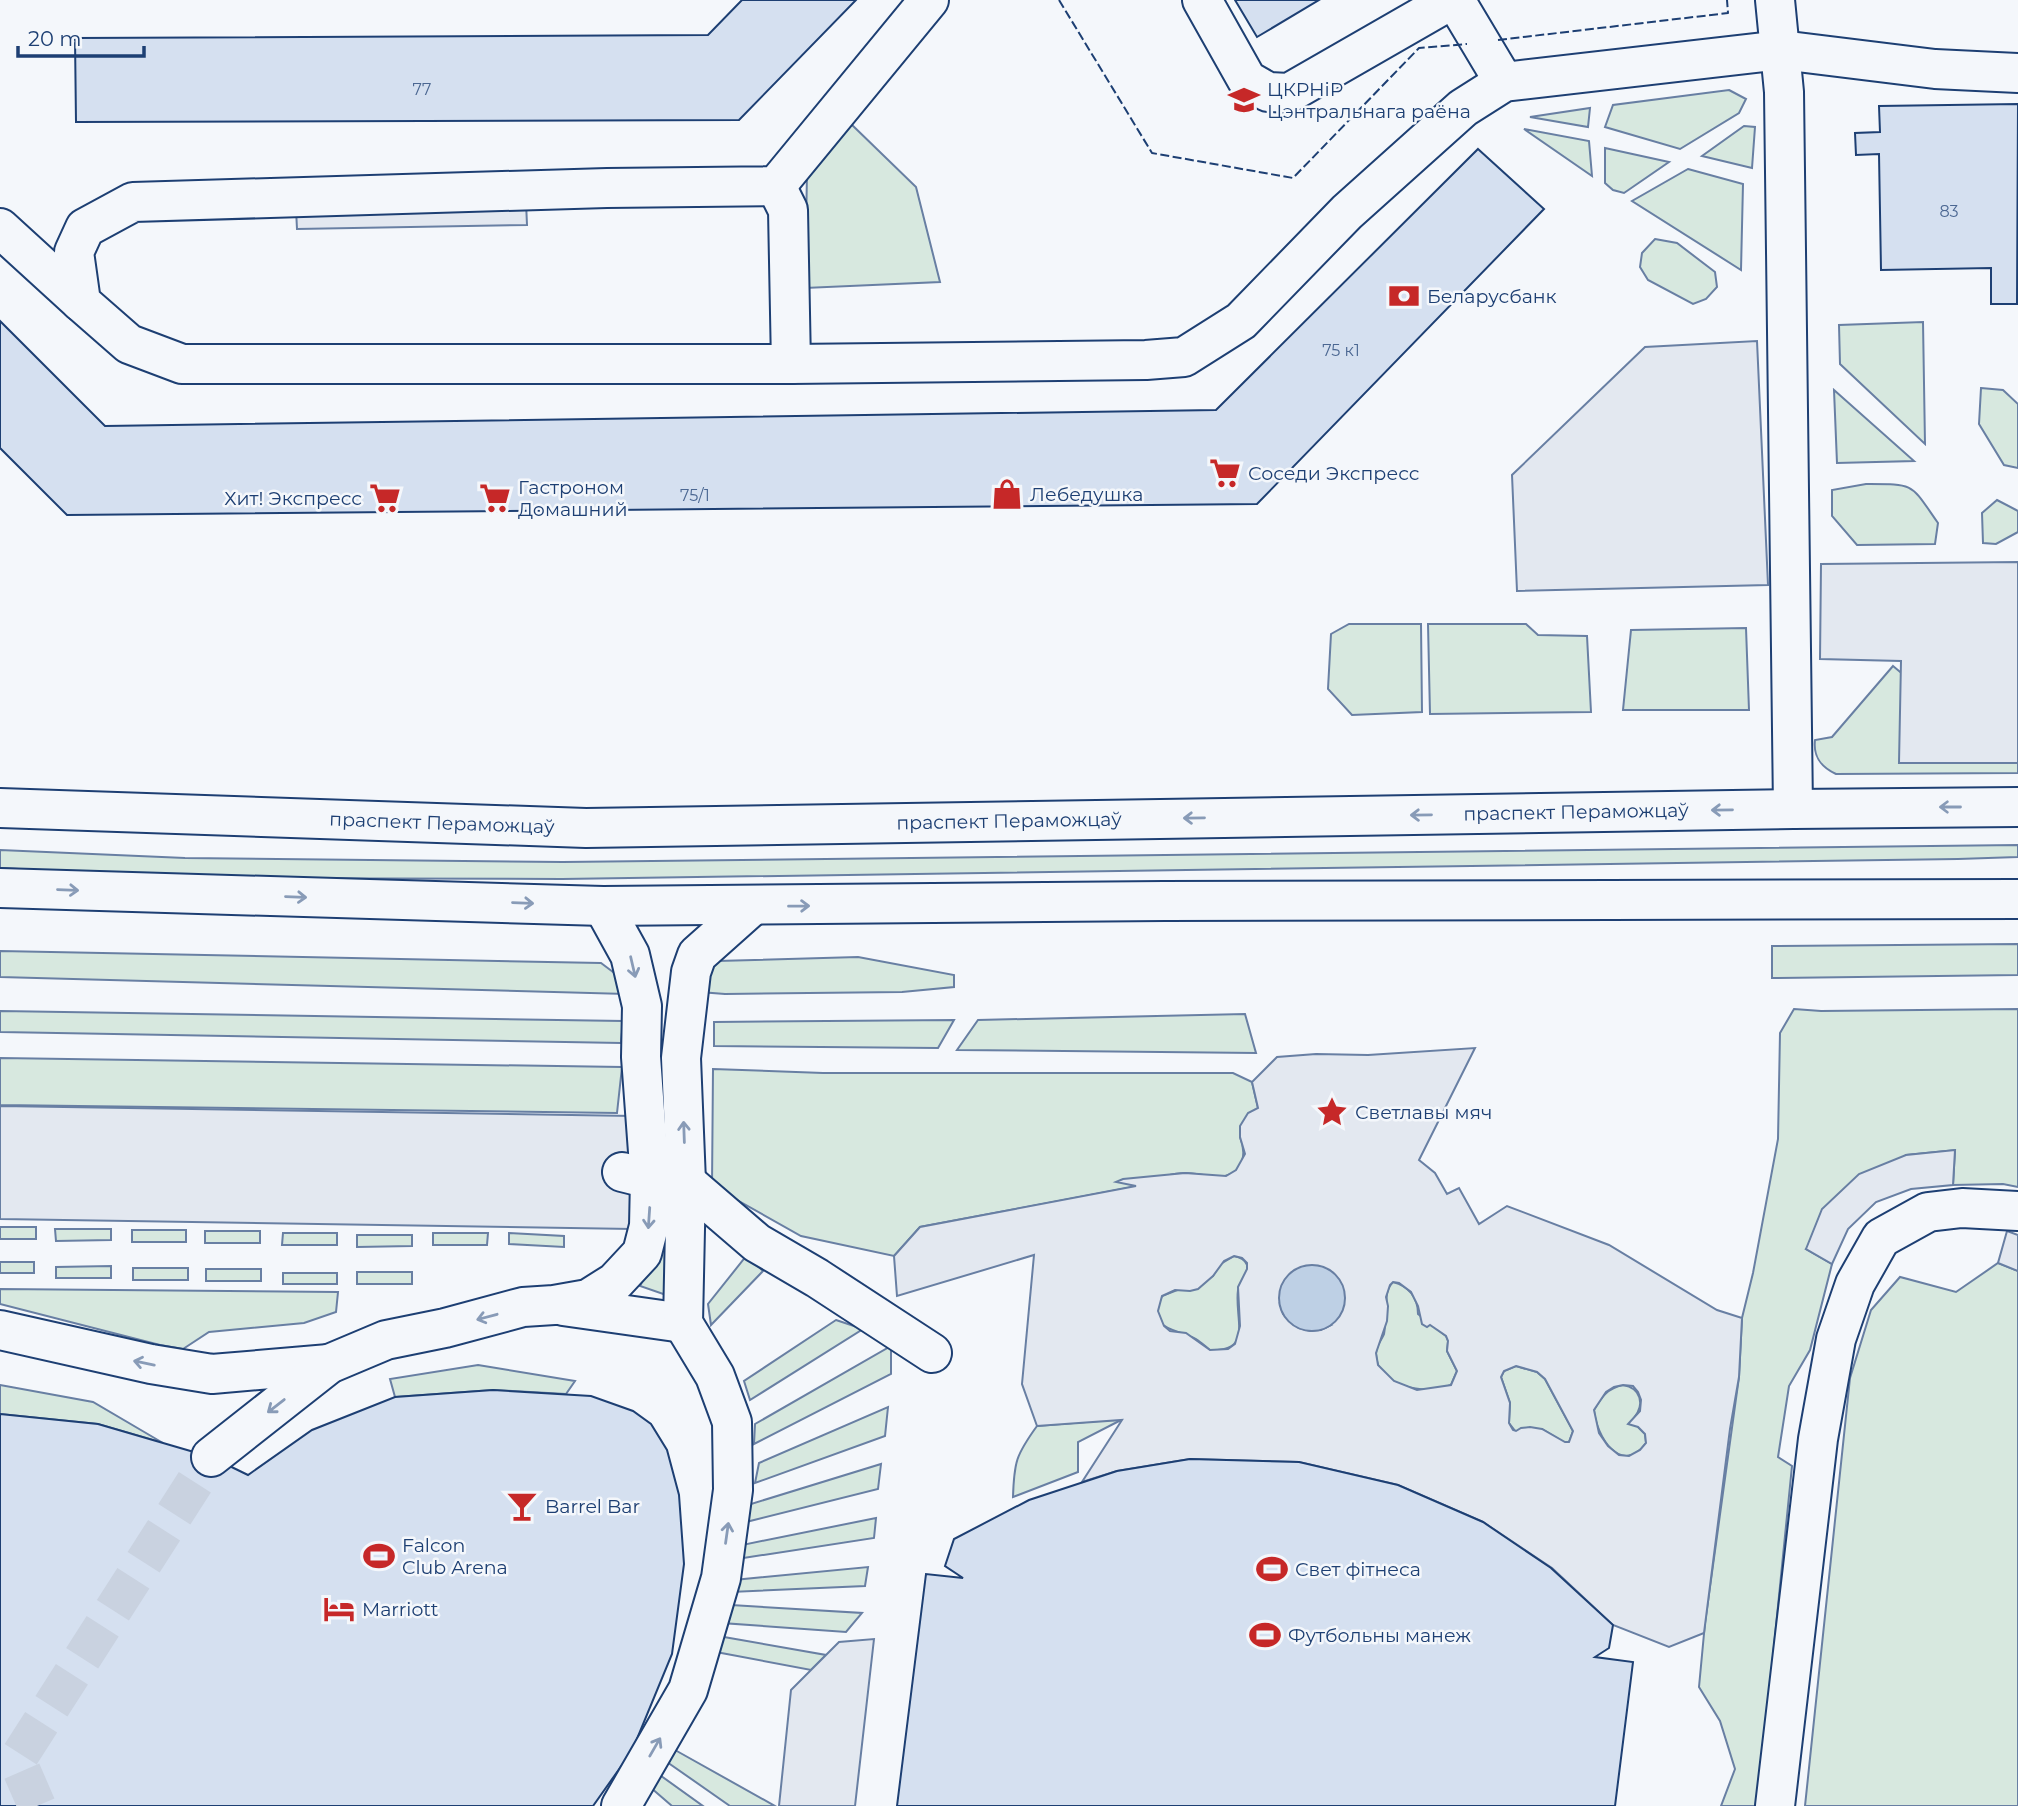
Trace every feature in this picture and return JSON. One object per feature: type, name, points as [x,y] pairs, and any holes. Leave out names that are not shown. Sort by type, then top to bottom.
[{"type":"main road","points":[[81,302],[74,252],[85,228],[133,202],[607,188],[776,186],[929,0]]},
{"type":"main road","points":[[1202,0],[1247,80],[1268,92],[1289,93],[1453,0],[1504,82]]},
{"type":"main road","points":[[1775,0],[1784,92],[1793,808]]},
{"type":"main road","points":[[0,228],[129,344],[182,364],[1146,360],[1184,357],[1241,321],[1347,212],[1463,108],[1504,82],[1781,50],[1935,69],[2018,73]]},
{"type":"main road","points":[[776,186],[788,210],[791,363]]},
{"type":"main road","name":"праспект Пераможцаў","points":[[0,808],[586,828],[1793,808],[2018,807]]},
{"type":"main road","points":[[0,888],[603,906],[1164,901],[2018,899]]},
{"type":"main road","points":[[603,906],[630,955],[642,1006],[641,1056],[653,1178],[683,1323],[715,1376],[732,1422],[733,1490],[721,1578],[688,1690],[621,1806]]},
{"type":"main road","points":[[211,1457],[330,1364],[386,1339],[445,1328],[523,1307],[588,1299],[615,1282],[642,1253],[649,1226],[653,1178],[681,1058],[691,972],[697,955],[752,906]]},
{"type":"main road","points":[[653,1178],[932,1353]]},
{"type":"main road","points":[[1775,1806],[1818,1439],[1836,1339],[1855,1284],[1881,1238],[1928,1212],[1962,1208],[2018,1211]]},
{"type":"main road","points":[[554,1305],[683,1323]]},
{"type":"main road","points":[[0,1330],[151,1364],[212,1374],[330,1364]]},
{"type":"shaded area","points":[[1729,90],[1746,99],[1739,113],[1680,149],[1605,127],[1613,105]]},
{"type":"shaded area","points":[[1590,108],[1588,127],[1530,117]]},
{"type":"shaded area","points":[[849,122],[916,187],[940,282],[805,288],[807,172]]},
{"type":"shaded area","points":[[1744,126],[1755,127],[1752,168],[1702,156]]},
{"type":"shaded area","points":[[1524,129],[1589,141],[1592,176]]},
{"type":"shaded area","points":[[1605,148],[1669,162],[1624,193],[1613,190],[1605,183]]},
{"type":"shaded area","points":[[1688,169],[1743,184],[1741,270],[1632,201]]},
{"type":"shaded area","points":[[526,202],[527,225],[297,229],[296,209]]},
{"type":"shaded area","points":[[1655,239],[1677,243],[1715,272],[1717,287],[1706,299],[1693,304],[1648,280],[1640,267],[1642,253]]},
{"type":"shaded area","points":[[1923,322],[1925,444],[1840,364],[1839,325]]},
{"type":"shaded area","points":[[1757,341],[1768,585],[1517,591],[1512,475],[1645,347]]},
{"type":"shaded area","points":[[1981,388],[2003,390],[2018,404],[2018,468],[2004,465],[1979,424]]},
{"type":"shaded area","points":[[1834,390],[1914,461],[1837,463]]},
{"type":"shaded area","points":[[1866,484],[1894,484],[1910,488],[1916,493],[1938,523],[1935,544],[1857,545],[1832,516],[1832,490]]},
{"type":"shaded area","points":[[1997,500],[2018,511],[2018,532],[1996,544],[1983,543],[1982,513]]},
{"type":"shaded area","points":[[2018,562],[2018,763],[1899,763],[1901,661],[1820,659],[1821,564]]},
{"type":"shaded area","points":[[1349,624],[1421,624],[1422,712],[1352,715],[1328,689],[1331,634]]},
{"type":"shaded area","points":[[1428,624],[1526,624],[1538,635],[1587,636],[1591,712],[1430,714]]},
{"type":"shaded area","points":[[1746,628],[1749,710],[1623,710],[1631,630]]},
{"type":"shaded area","points":[[1893,666],[2018,760],[2018,773],[1836,774],[1826,768],[1817,756],[1815,740],[1832,737]]},
{"type":"shaded area","points":[[2018,845],[2018,857],[1958,859],[562,879],[186,878],[0,868],[0,850],[185,858],[563,862]]},
{"type":"shaded area","points":[[2018,944],[2018,975],[1772,978],[1772,946]]},
{"type":"shaded area","points":[[0,951],[601,963],[621,978],[626,994],[0,977]]},
{"type":"shaded area","points":[[858,957],[954,975],[954,987],[902,992],[700,992],[704,976],[717,961]]},
{"type":"shaded area","points":[[1794,1009],[2018,1009],[2018,1187],[2003,1184],[1953,1185],[1955,1150],[1906,1155],[1806,1249],[1832,1264],[1810,1350],[1789,1386],[1778,1457],[1792,1466],[1758,1806],[1721,1806],[1735,1769],[1720,1721],[1699,1687],[1705,1623],[1739,1377],[1742,1318],[1778,1139],[1780,1033]]},
{"type":"shaded area","points":[[0,1011],[623,1021],[621,1043],[0,1032]]},
{"type":"shaded area","points":[[1245,1014],[1256,1053],[957,1050],[978,1020]]},
{"type":"shaded area","points":[[954,1020],[938,1048],[714,1046],[714,1022]]},
{"type":"shaded area","points":[[1475,1048],[1419,1160],[1435,1173],[1447,1194],[1459,1188],[1479,1224],[1507,1206],[1609,1245],[1717,1310],[1742,1318],[1739,1377],[1704,1633],[1669,1647],[1613,1625],[1552,1568],[1483,1522],[1398,1485],[1299,1462],[1190,1459],[1117,1471],[1082,1482],[1122,1420],[1037,1426],[1022,1384],[1034,1255],[897,1296],[894,1256],[920,1227],[1136,1186],[1116,1182],[1123,1179],[1185,1173],[1226,1176],[1236,1170],[1245,1154],[1240,1126],[1248,1113],[1258,1108],[1252,1082],[1277,1057],[1316,1054],[1368,1055]],"holes":[[[1234,1256],[1247,1263],[1247,1269],[1238,1287],[1240,1326],[1235,1344],[1228,1349],[1210,1350],[1186,1333],[1170,1331],[1164,1326],[1158,1311],[1162,1296],[1175,1290],[1198,1289],[1213,1276],[1224,1261]],[[1393,1282],[1399,1283],[1411,1292],[1422,1324],[1427,1327],[1430,1325],[1446,1336],[1447,1351],[1457,1371],[1451,1385],[1417,1390],[1394,1381],[1378,1365],[1376,1353],[1387,1321],[1386,1297]],[[1280,1304],[1331,1325],[1310,1331],[1299,1328],[1283,1314]],[[1516,1366],[1537,1372],[1545,1379],[1573,1431],[1569,1442],[1542,1429],[1530,1427],[1513,1430],[1509,1423],[1510,1403],[1501,1377],[1504,1371]],[[1633,1386],[1641,1400],[1640,1411],[1628,1424],[1638,1427],[1645,1434],[1646,1443],[1629,1456],[1619,1455],[1599,1433],[1594,1410],[1606,1392],[1614,1387]]]},
{"type":"shaded area","points":[[0,1058],[622,1067],[617,1113],[0,1105]]},
{"type":"shaded area","points":[[713,1069],[823,1073],[1233,1073],[1252,1082],[1258,1108],[1240,1137],[1242,1161],[1232,1174],[1174,1174],[1138,1186],[920,1227],[894,1256],[801,1236],[712,1186]]},
{"type":"shaded area","points":[[0,1106],[634,1116],[632,1229],[0,1219]]},
{"type":"shaded area","points":[[1955,1150],[1953,1185],[1911,1189],[1876,1202],[1848,1229],[1832,1264],[1806,1249],[1822,1209],[1859,1174],[1906,1155]]},
{"type":"shaded area","points":[[665,1199],[672,1297],[640,1286],[661,1242]]},
{"type":"shaded area","points":[[0,1227],[36,1227],[36,1239],[0,1239]]},
{"type":"shaded area","points":[[55,1229],[111,1229],[111,1240],[56,1241]]},
{"type":"shaded area","points":[[132,1230],[186,1230],[186,1242],[132,1242]]},
{"type":"shaded area","points":[[205,1231],[260,1231],[260,1243],[205,1243]]},
{"type":"shaded area","points":[[2007,1231],[2018,1235],[2018,1271],[1998,1263]]},
{"type":"shaded area","points":[[283,1233],[337,1233],[337,1245],[282,1245]]},
{"type":"shaded area","points":[[433,1233],[488,1233],[487,1245],[433,1245]]},
{"type":"shaded area","points":[[509,1233],[564,1236],[564,1247],[509,1244]]},
{"type":"shaded area","points":[[357,1235],[412,1235],[412,1246],[357,1247]]},
{"type":"shaded area","points":[[747,1255],[763,1271],[711,1325],[708,1304]]},
{"type":"shaded area","points":[[1234,1256],[1244,1260],[1248,1268],[1238,1290],[1239,1331],[1232,1345],[1224,1349],[1210,1350],[1196,1339],[1160,1323],[1157,1316],[1162,1296],[1213,1276],[1219,1265]]},
{"type":"shaded area","points":[[0,1262],[34,1262],[34,1273],[0,1273]]},
{"type":"shaded area","points":[[1998,1263],[2018,1271],[2018,1806],[1805,1806],[1850,1378],[1871,1310],[1900,1277],[1956,1292]]},
{"type":"shaded area","points":[[111,1266],[111,1278],[56,1278],[56,1267]]},
{"type":"shaded area","points":[[133,1268],[188,1268],[188,1280],[133,1280]]},
{"type":"shaded area","points":[[206,1269],[261,1269],[261,1281],[206,1281]]},
{"type":"shaded area","points":[[357,1272],[412,1272],[412,1284],[357,1284]]},
{"type":"shaded area","points":[[283,1273],[337,1273],[337,1284],[283,1284]]},
{"type":"shaded area","points":[[1393,1282],[1412,1294],[1418,1314],[1446,1336],[1447,1351],[1457,1371],[1451,1385],[1429,1389],[1405,1386],[1384,1374],[1378,1365],[1376,1351],[1384,1334],[1387,1294]]},
{"type":"shaded area","points":[[0,1289],[338,1292],[336,1312],[304,1323],[209,1332],[183,1349],[0,1304]]},
{"type":"shaded area","points":[[836,1320],[863,1329],[750,1400],[744,1381]]},
{"type":"shaded area","points":[[891,1346],[891,1374],[754,1444],[755,1424]]},
{"type":"shaded area","points":[[478,1365],[575,1381],[566,1394],[493,1390],[395,1397],[390,1379]]},
{"type":"shaded area","points":[[1516,1366],[1537,1372],[1545,1379],[1573,1431],[1569,1442],[1565,1443],[1542,1429],[1516,1432],[1509,1423],[1510,1403],[1501,1377],[1504,1371]]},
{"type":"shaded area","points":[[0,1385],[93,1402],[163,1443],[98,1424],[0,1414]]},
{"type":"shaded area","points":[[1623,1385],[1634,1389],[1639,1397],[1639,1407],[1634,1418],[1645,1434],[1646,1443],[1628,1456],[1611,1449],[1605,1441],[1599,1431],[1594,1410],[1606,1394]]},
{"type":"shaded area","points":[[888,1407],[885,1436],[755,1483],[759,1463]]},
{"type":"shaded area","points":[[1123,1419],[1078,1442],[1078,1472],[1013,1497],[1018,1459],[1037,1426]]},
{"type":"shaded area","points":[[881,1464],[878,1489],[746,1522],[751,1504]]},
{"type":"shaded area","points":[[876,1518],[874,1538],[737,1559],[742,1545]]},
{"type":"shaded area","points":[[868,1567],[865,1586],[731,1592],[734,1580]]},
{"type":"shaded area","points":[[731,1605],[862,1613],[846,1632],[722,1623]]},
{"type":"shaded area","points":[[724,1637],[826,1655],[811,1670],[716,1652]]},
{"type":"shaded area","points":[[874,1639],[855,1806],[779,1806],[791,1690],[839,1642]]},
{"type":"shaded area","points":[[675,1750],[775,1806],[730,1806],[667,1762]]},
{"type":"shaded area","points":[[657,1773],[703,1806],[672,1806],[650,1787]]},
{"type":"water","points":[[1312,1265],[1325,1268],[1335,1275],[1342,1285],[1345,1298],[1342,1311],[1335,1321],[1325,1328],[1312,1331],[1299,1328],[1289,1321],[1282,1311],[1279,1298],[1282,1285],[1289,1275],[1299,1268]]},
{"type":"building","points":[[742,0],[856,0],[739,120],[76,122],[75,38],[708,35]]},
{"type":"building","points":[[1235,0],[1319,0],[1257,37]]},
{"type":"building","points":[[2018,104],[2017,304],[1991,304],[1991,268],[1881,270],[1879,154],[1856,155],[1855,133],[1880,132],[1879,106]]},
{"type":"building","points":[[1478,149],[1544,209],[1257,504],[67,515],[0,448],[0,321],[105,426],[1216,410]]},
{"type":"building","name":"Marriott","points":[[493,1390],[591,1396],[633,1411],[651,1424],[667,1450],[679,1495],[684,1564],[672,1654],[632,1751],[593,1806],[0,1806],[0,1414],[98,1424],[211,1457],[248,1475],[312,1430],[395,1397]]},
{"type":"building","name":"Футбольны манеж","points":[[1190,1459],[1299,1462],[1398,1485],[1483,1522],[1551,1568],[1613,1625],[1609,1648],[1595,1657],[1633,1662],[1615,1806],[897,1806],[926,1574],[963,1578],[945,1566],[954,1539],[1029,1500],[1117,1471]]},
{"type":"tunnel","points":[[37,1806],[17,1760],[211,1457]]},
{"type":"fence","points":[[1059,0],[1152,153],[1293,178],[1419,48],[1467,44]]},
{"type":"fence","points":[[1498,40],[1728,13],[1727,0]]},
{"type":"place","name":"ЦКРНіР Цэнтральнага раёна","points":[[1244,100]]},
{"type":"place","name":"Беларусбанк","points":[[1404,296]]},
{"type":"place","name":"Соседи Экспресс","points":[[1225,473]]},
{"type":"place","name":"Лебедушка","points":[[1007,494]]},
{"type":"place","name":"Хит! Экспресс","points":[[385,498]]},
{"type":"place","name":"Гастроном Домашний","points":[[495,498]]},
{"type":"place","name":"Светлавы мяч","points":[[1332,1112]]},
{"type":"place","name":"Barrel Bar","points":[[522,1506]]},
{"type":"place","name":"Falcon Club Arena","points":[[379,1556]]},
{"type":"place","name":"Свет фітнеса","points":[[1272,1569]]},
{"type":"place","name":"Marriott","points":[[339,1609]]},
{"type":"place","name":"Футбольны манеж","points":[[1265,1635]]}]
